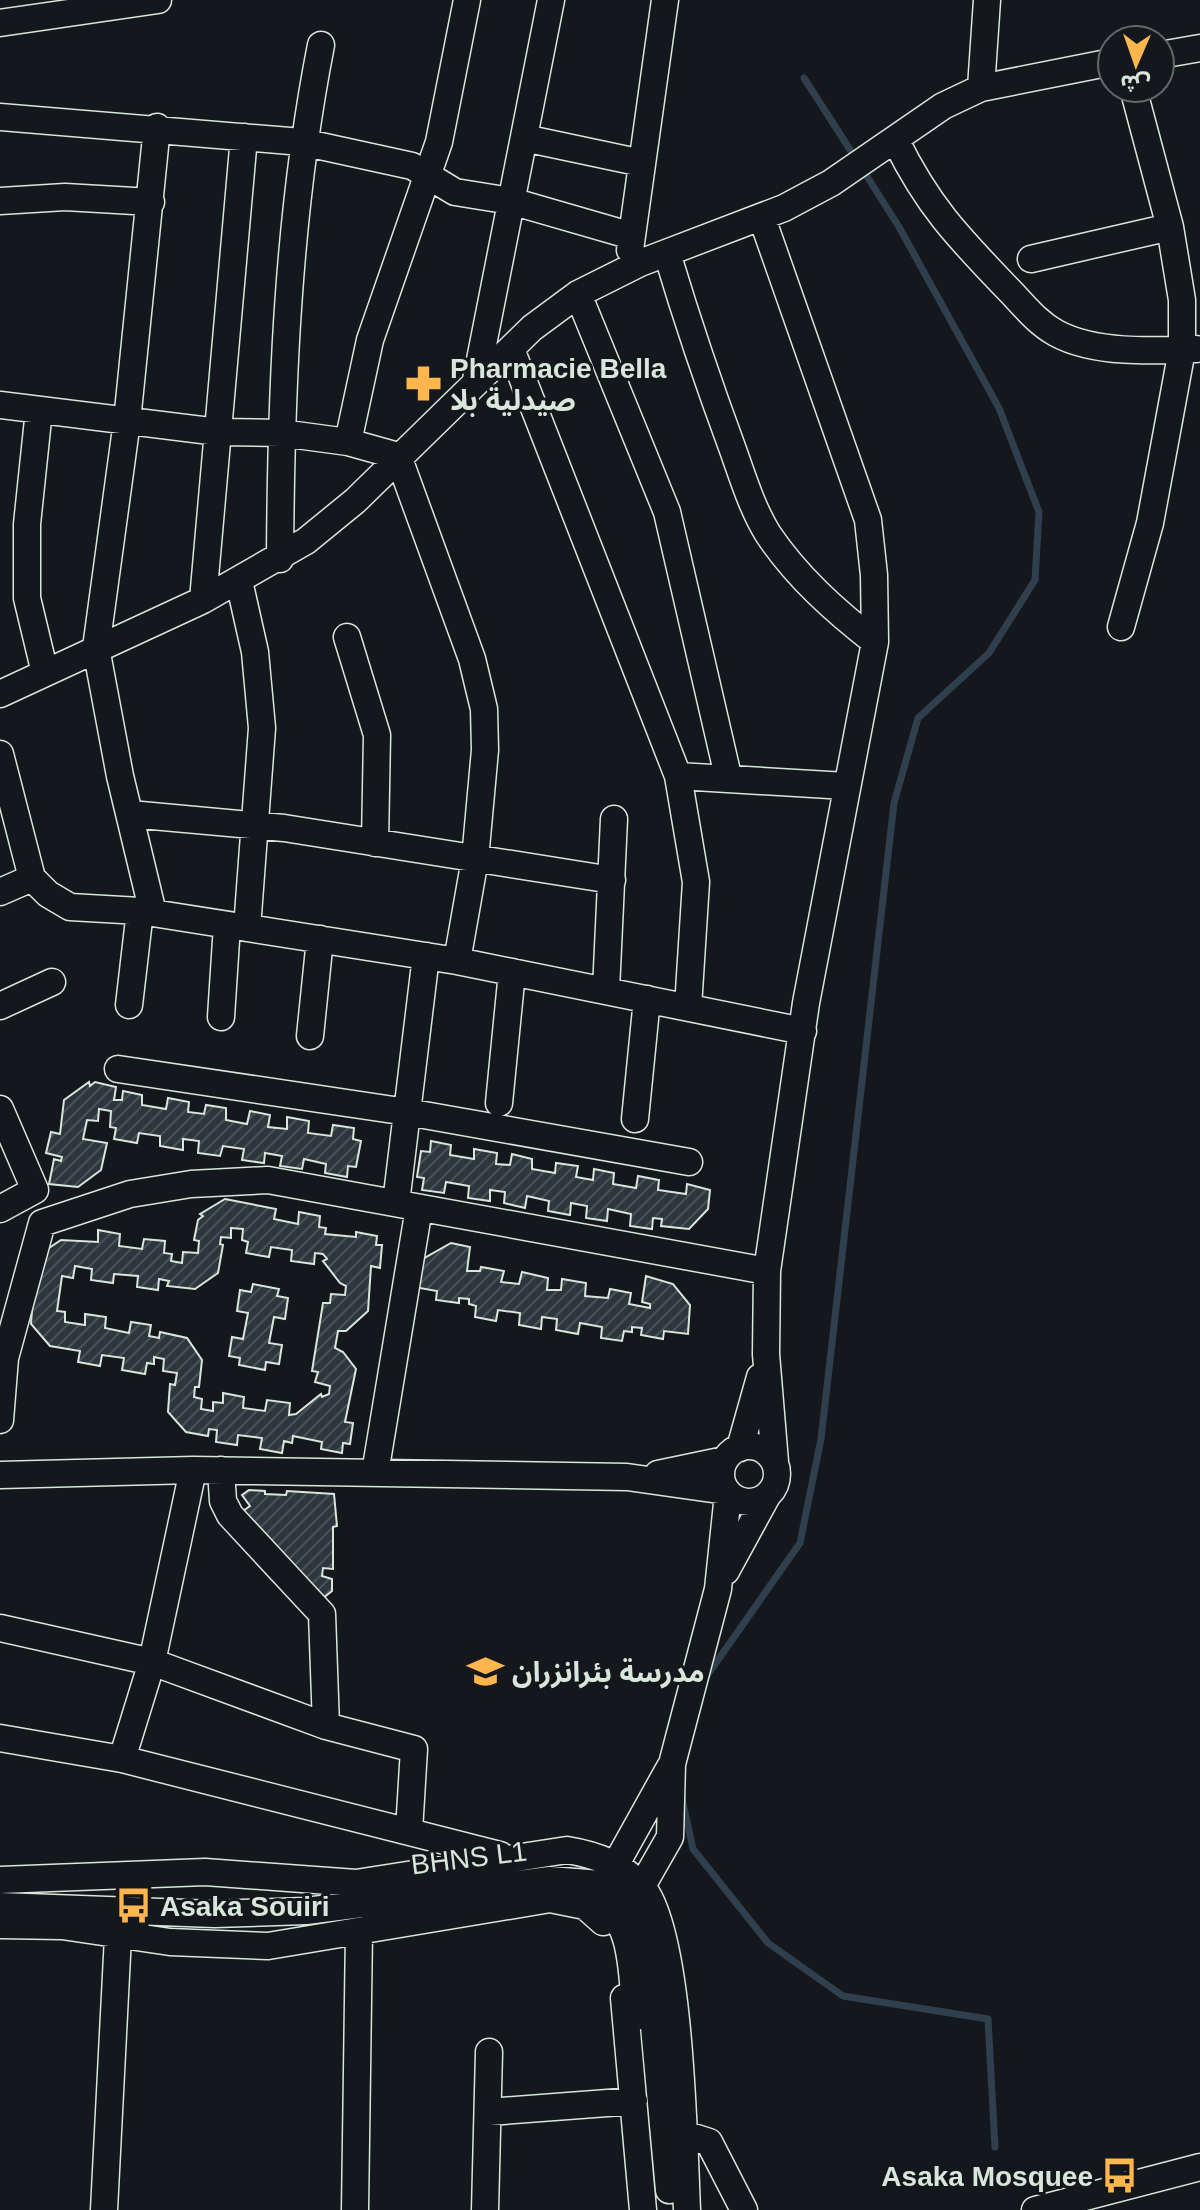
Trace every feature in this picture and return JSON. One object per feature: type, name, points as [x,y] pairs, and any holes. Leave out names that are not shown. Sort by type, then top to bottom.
[{"type":"street","points":[[0,23],[88,5],[158,0]]},
{"type":"street","points":[[348,442],[370,340],[439,142],[467,0]]},
{"type":"street","points":[[476,380],[551,0]]},
{"type":"street","points":[[628,269],[665,0]]},
{"type":"street","points":[[981,88],[987,0]]},
{"type":"street","points":[[280,559],[281,433],[302,142],[321,45]]},
{"type":"street","points":[[1176,52],[1200,48]]},
{"type":"street","points":[[0,694],[203,600],[280,559],[331,522],[476,380],[578,294],[628,269],[762,218],[831,183],[895,142],[943,106],[981,88],[1096,65]]},
{"type":"street","points":[[1121,627],[1150,523],[1191,349],[1170,227],[1137,104]]},
{"type":"street","points":[[0,117],[157,127],[302,142],[412,166],[455,192],[511,201],[632,236]]},
{"type":"street","points":[[129,1005],[146,912],[130,814],[96,648],[127,421],[157,127]]},
{"type":"street","points":[[203,600],[244,137]]},
{"type":"street","points":[[524,138],[642,163]]},
{"type":"street","points":[[895,142],[917,185],[943,222],[1032,317],[1058,334],[1107,347],[1191,349]]},
{"type":"street","points":[[0,201],[65,197],[151,202]]},
{"type":"street","points":[[718,1589],[777,1480],[766,1354],[767,1271],[803,1031],[875,642],[874,575],[868,520],[762,218]]},
{"type":"street","points":[[1031,259],[1170,227]]},
{"type":"street","points":[[667,253],[702,366],[757,513],[788,561],[809,584],[834,610],[875,642]]},
{"type":"street","points":[[578,294],[667,512],[728,776]]},
{"type":"street","points":[[511,349],[678,776],[696,882],[688,1007]]},
{"type":"street","points":[[0,405],[218,432],[281,433],[348,442],[398,456]]},
{"type":"street","points":[[39,410],[27,524],[27,598],[45,673]]},
{"type":"street","points":[[398,456],[472,659],[484,709],[485,750],[475,859],[457,961]]},
{"type":"street","points":[[221,1017],[256,825],[260,690],[239,581]]},
{"type":"street","points":[[347,637],[377,735],[375,843]]},
{"type":"street","points":[[0,754],[32,878],[48,894],[70,907],[146,912],[457,961],[803,1031]]},
{"type":"street","points":[[678,776],[728,776],[846,786]]},
{"type":"street","points":[[130,814],[256,825],[612,880]]},
{"type":"street","points":[[606,990],[614,819]]},
{"type":"street","points":[[0,892],[32,878]]},
{"type":"street","points":[[310,1036],[320,939]]},
{"type":"street","points":[[375,1473],[408,1205],[407,1112],[426,956]]},
{"type":"street","points":[[499,1103],[512,972]]},
{"type":"street","points":[[0,1006],[52,982]]},
{"type":"street","points":[[635,1119],[647,999]]},
{"type":"street","points":[[118,1069],[407,1112],[689,1162]]},
{"type":"street","points":[[0,1109],[35,1190],[42,1223],[2,1355],[0,1420]]},
{"type":"street","points":[[42,1223],[130,1194],[191,1184],[268,1180],[767,1271]]},
{"type":"street","points":[[0,1209],[35,1190]]},
{"type":"street","points":[[643,2210],[634,2101],[609,1895],[672,1764],[718,1589],[727,1492],[721,1470],[732,1454],[766,1354]]},
{"type":"street","points":[[627,1477],[760,1448],[775,1462]]},
{"type":"street","points":[[122,1759],[152,1662],[193,1470]]},
{"type":"street","points":[[221,1470],[223,1501],[230,1515],[322,1614],[326,1726]]},
{"type":"street","points":[[0,1475],[221,1470],[627,1477],[727,1492],[748,1503],[767,1496]]},
{"type":"street","points":[[0,1628],[152,1662],[326,1726],[414,1749],[409,1831]]},
{"type":"street","points":[[0,1738],[122,1759],[507,1857]]},
{"type":"street","points":[[609,1895],[670,1837],[672,1764]]},
{"type":"street","points":[[0,1880],[183,1872],[356,1883],[384,1881],[507,1857],[567,1850],[595,1855],[628,1948],[658,2210]]},
{"type":"street","name":"BHNS L1","points":[[0,1906],[171,1913],[306,1911],[550,1880],[609,1895]]},
{"type":"street","name":"BHNS L1","points":[[0,1913],[171,1922],[289,1923],[549,1887],[609,1895]]},
{"type":"street","points":[[609,1895],[636,1910],[647,1950],[671,2210]]},
{"type":"street","points":[[0,1925],[62,1926],[118,1936],[268,1946],[550,1899],[609,1895],[659,1918],[664,1936],[684,2105],[687,2210]]},
{"type":"street","points":[[355,2210],[359,1931]]},
{"type":"street","points":[[104,2210],[118,1936]]},
{"type":"street","points":[[485,2210],[489,2052]]},
{"type":"street","points":[[489,2112],[634,2101]]},
{"type":"street","points":[[684,2134],[709,2142],[744,2210]]},
{"type":"street","points":[[1035,2210],[1200,2167]]},
{"type":"building","points":[[89,1082],[90,1086],[95,1082],[116,1087],[114,1100],[122,1100],[123,1091],[142,1095],[142,1105],[166,1109],[168,1098],[189,1102],[188,1112],[204,1114],[206,1105],[226,1108],[226,1120],[247,1124],[250,1111],[270,1115],[268,1127],[287,1129],[287,1117],[309,1121],[308,1133],[331,1136],[333,1125],[354,1128],[353,1139],[361,1141],[356,1167],[348,1166],[347,1177],[325,1173],[326,1164],[304,1159],[302,1169],[280,1166],[282,1156],[265,1153],[264,1163],[242,1160],[244,1149],[223,1146],[220,1156],[198,1153],[199,1141],[183,1139],[183,1150],[160,1146],[160,1136],[139,1133],[137,1143],[114,1139],[116,1128],[110,1127],[111,1111],[99,1109],[98,1121],[87,1120],[83,1139],[107,1143],[101,1170],[78,1187],[49,1184],[54,1159],[61,1161],[62,1157],[46,1153],[51,1132],[60,1134],[64,1100]]},
{"type":"building","points":[[431,1141],[451,1145],[450,1155],[474,1159],[474,1149],[497,1153],[496,1164],[510,1165],[512,1154],[532,1159],[532,1169],[555,1173],[556,1163],[578,1166],[576,1177],[593,1180],[594,1169],[614,1173],[613,1184],[636,1188],[638,1176],[659,1180],[658,1190],[686,1194],[687,1184],[710,1190],[708,1209],[689,1229],[661,1226],[662,1219],[653,1218],[652,1229],[630,1226],[631,1214],[608,1209],[607,1221],[586,1218],[587,1206],[571,1203],[570,1215],[548,1211],[549,1201],[527,1196],[525,1208],[504,1203],[505,1192],[490,1190],[490,1201],[468,1198],[469,1186],[446,1182],[444,1193],[422,1190],[424,1178],[417,1177],[421,1151],[430,1152]]},
{"type":"building","points":[[225,1199],[276,1209],[274,1219],[298,1224],[299,1212],[320,1216],[319,1227],[326,1228],[325,1234],[356,1237],[356,1232],[377,1236],[376,1245],[382,1245],[380,1268],[371,1266],[368,1311],[346,1331],[338,1331],[335,1348],[343,1352],[356,1369],[345,1422],[353,1423],[350,1444],[343,1443],[342,1453],[321,1449],[322,1442],[293,1436],[292,1443],[284,1441],[282,1453],[260,1449],[262,1438],[238,1435],[237,1445],[216,1442],[217,1430],[209,1429],[208,1436],[186,1432],[168,1412],[170,1384],[175,1385],[177,1373],[163,1371],[164,1359],[154,1357],[154,1364],[147,1363],[145,1374],[122,1370],[124,1358],[102,1355],[100,1366],[78,1362],[80,1351],[50,1346],[31,1324],[33,1296],[43,1252],[61,1240],[98,1242],[98,1230],[120,1234],[119,1246],[142,1249],[144,1239],[165,1241],[164,1253],[172,1254],[171,1261],[182,1263],[183,1252],[198,1253],[199,1241],[194,1240],[198,1220],[203,1216],[200,1214]],"holes":[[[231,1228],[243,1229],[242,1240],[248,1242],[246,1253],[269,1257],[271,1247],[292,1250],[291,1261],[314,1264],[315,1253],[323,1254],[327,1259],[323,1261],[346,1286],[345,1295],[331,1294],[330,1303],[323,1303],[312,1371],[318,1372],[315,1382],[330,1386],[329,1394],[322,1397],[321,1394],[296,1414],[289,1415],[290,1403],[267,1400],[265,1411],[243,1408],[244,1397],[223,1393],[223,1403],[213,1402],[213,1411],[201,1409],[202,1399],[194,1397],[195,1387],[199,1387],[202,1360],[187,1338],[160,1332],[159,1338],[149,1336],[151,1325],[131,1322],[129,1333],[105,1328],[106,1317],[85,1314],[85,1325],[65,1322],[65,1312],[57,1311],[62,1276],[73,1278],[75,1266],[92,1269],[91,1280],[113,1283],[114,1274],[138,1276],[137,1287],[158,1290],[159,1279],[169,1281],[167,1286],[195,1289],[218,1273],[223,1245],[220,1244],[221,1237],[231,1238]]]},
{"type":"building","points":[[451,1243],[470,1247],[467,1271],[480,1271],[481,1267],[504,1271],[501,1282],[519,1284],[522,1272],[548,1278],[547,1290],[561,1290],[562,1279],[586,1283],[585,1296],[608,1298],[610,1289],[631,1293],[629,1304],[650,1308],[650,1304],[642,1302],[646,1276],[673,1284],[690,1305],[688,1334],[664,1331],[663,1339],[641,1335],[642,1328],[632,1327],[632,1332],[624,1331],[622,1341],[601,1338],[602,1327],[580,1323],[578,1334],[556,1330],[557,1319],[542,1317],[541,1329],[519,1325],[520,1313],[498,1310],[496,1321],[475,1317],[476,1306],[469,1304],[469,1299],[459,1298],[459,1303],[436,1300],[437,1291],[414,1287],[421,1260]]},
{"type":"building","points":[[253,1284],[279,1289],[277,1296],[288,1298],[285,1319],[274,1317],[269,1343],[282,1345],[279,1364],[266,1362],[265,1370],[239,1365],[240,1358],[229,1356],[232,1337],[243,1339],[248,1313],[237,1311],[240,1290],[251,1292]]},
{"type":"building","points":[[249,1490],[286,1495],[287,1491],[334,1494],[337,1526],[333,1527],[333,1569],[323,1568],[322,1576],[332,1579],[332,1591],[322,1599],[243,1511],[250,1506],[242,1495]]},
{"type":"waterway","points":[[804,78],[856,159]]},
{"type":"waterway","points":[[706,1677],[800,1543],[821,1439],[894,803],[918,718],[989,653],[1035,580],[1039,512],[999,408],[899,227],[863,170]]},
{"type":"waterway","points":[[682,1799],[693,1849],[768,1943],[843,1996],[988,2019],[995,2147]]},
{"type":"place","name":"Pharmacie Bella صيدلية بلا","points":[[424,384]]},
{"type":"place","name":"مدرسة بئرانزران","points":[[486,1672]]},
{"type":"place","name":"Asaka Souiri","points":[[134,1906]]},
{"type":"place","name":"Asaka Mosquee","points":[[1119,2176]]}]
